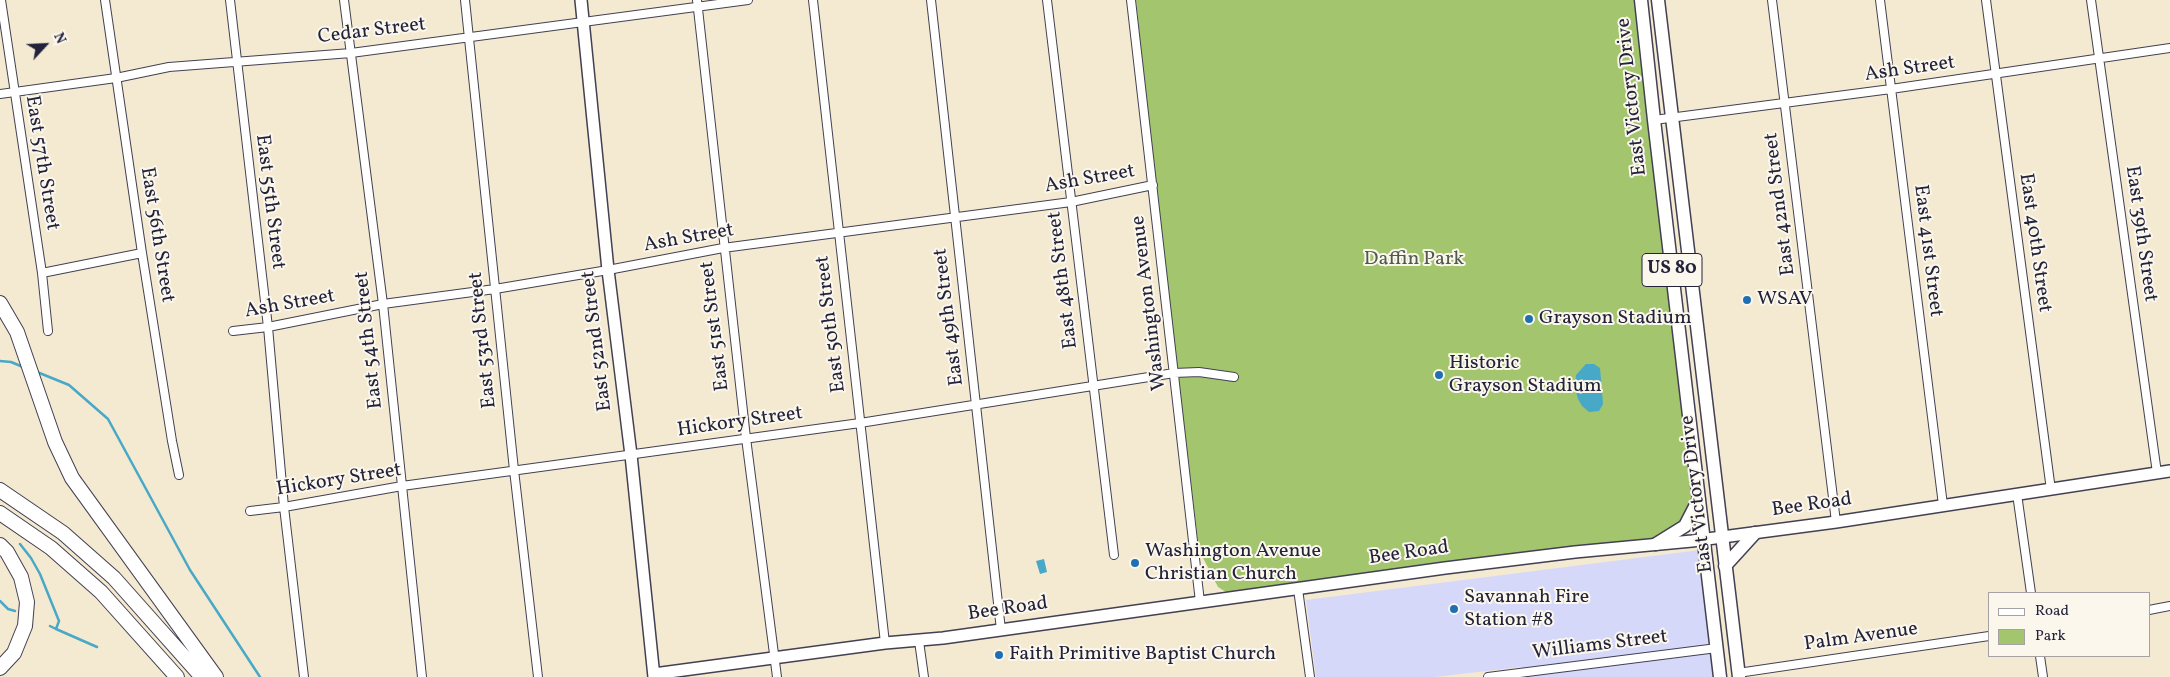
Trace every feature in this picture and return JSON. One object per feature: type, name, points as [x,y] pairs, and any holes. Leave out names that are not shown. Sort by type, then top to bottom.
[{"type":"highway","points":[[0,303],[16,332],[55,442],[72,478],[216,677]]},
{"type":"highway","points":[[0,490],[63,533],[114,578],[202,677]]},
{"type":"highway","points":[[0,513],[51,548],[101,592],[177,677]]},
{"type":"highway","points":[[0,545],[7,552],[21,577],[27,602],[25,626],[14,652],[0,668]]},
{"type":"main road","name":"East 52nd Street","points":[[581,0],[608,270],[631,455],[654,675]]},
{"type":"main road","name":"East Victory Drive","points":[[1641,0],[1720,677]]},
{"type":"main road","name":"East Victory Drive","points":[[1658,0],[1738,675]]},
{"type":"main road","name":"Bee Road","points":[[654,675],[885,643],[919,641],[1001,630],[1454,567],[1704,540],[1836,522],[2170,471]]},
{"type":"main road","points":[[1656,544],[1685,526],[1700,499]]},
{"type":"main road","points":[[1725,566],[1755,533]]},
{"type":"street","name":"East 57th Street","points":[[1,0],[42,273],[48,331]]},
{"type":"street","name":"East 56th Street","points":[[105,0],[142,253],[179,475]]},
{"type":"street","name":"East 55th Street","points":[[230,0],[268,327],[284,507],[304,677]]},
{"type":"street","name":"East 54th Street","points":[[344,0],[383,304],[422,677]]},
{"type":"street","name":"East 53rd Street","points":[[465,0],[514,470],[538,677]]},
{"type":"street","name":"Cedar Street","points":[[0,94],[116,78],[169,68],[351,52],[584,22],[697,3],[748,0]]},
{"type":"street","name":"East 50th Street","points":[[813,0],[885,643]]},
{"type":"street","name":"East 49th Street","points":[[931,0],[1001,630]]},
{"type":"street","name":"East 48th Street","points":[[1047,0],[1114,555]]},
{"type":"street","name":"Washington Avenue","points":[[1132,0],[1200,602]]},
{"type":"street","name":"East 42nd Street","points":[[1772,0],[1836,522]]},
{"type":"street","name":"East 41st Street","points":[[1880,0],[1943,505]]},
{"type":"street","name":"East 40th Street","points":[[1986,0],[2051,490]]},
{"type":"street","name":"East 39th Street","points":[[2091,0],[2157,473]]},
{"type":"street","name":"East 51st Street","points":[[697,3],[746,438],[777,677]]},
{"type":"street","name":"Ash Street","points":[[1654,120],[1785,104],[2170,48]]},
{"type":"street","name":"Ash Street","points":[[233,332],[268,327],[383,304],[496,289],[724,248],[1071,202],[1153,185]]},
{"type":"street","points":[[42,273],[142,253]]},
{"type":"street","points":[[1677,309],[1694,307]]},
{"type":"street","name":"Hickory Street","points":[[250,511],[284,507],[402,486],[860,423],[1174,373],[1199,372],[1234,377]]},
{"type":"street","points":[[2017,494],[2032,592]]},
{"type":"street","points":[[1298,589],[1310,677]]},
{"type":"street","points":[[2150,610],[2170,606]]},
{"type":"street","name":"Palm Avenue","points":[[1738,675],[1988,636]]},
{"type":"street","points":[[919,641],[924,677]]},
{"type":"street","name":"Williams Street","points":[[1488,677],[1717,648]]},
{"type":"street","points":[[2040,657],[2043,677]]},
{"type":"shaded area","points":[[1700,550],[1714,677],[1522,677],[1521,667],[1435,677],[1316,677],[1306,600]]},
{"type":"green space","name":"Daffin Park","points":[[1136,0],[1635,0],[1692,498],[1690,513],[1670,534],[1638,543],[1274,587],[1226,592],[1218,587],[1199,550],[1155,183]]},
{"type":"water","points":[[1586,364],[1594,364],[1600,368],[1603,404],[1599,411],[1589,412],[1578,399],[1575,388],[1576,375]]},
{"type":"water","points":[[1044,559],[1047,572],[1040,574],[1036,561]]},
{"type":"waterway","points":[[0,361],[11,362],[23,367]]},
{"type":"waterway","points":[[37,372],[69,385],[108,419],[190,570],[260,677]]},
{"type":"waterway","points":[[20,544],[40,574],[59,621],[56,629],[50,626]]},
{"type":"waterway","points":[[0,601],[8,609],[15,611]]},
{"type":"waterway","points":[[56,629],[97,647]]},
{"type":"place","name":"WSAV","points":[[1747,300]]},
{"type":"place","name":"Grayson Stadium","points":[[1529,319]]},
{"type":"place","name":"Historic Grayson Stadium","points":[[1439,375]]},
{"type":"place","name":"Washington Avenue Christian Church","points":[[1135,563]]},
{"type":"place","name":"Savannah Fire Station #8","points":[[1454,609]]},
{"type":"place","name":"Faith Primitive Baptist Church","points":[[999,655]]}]
